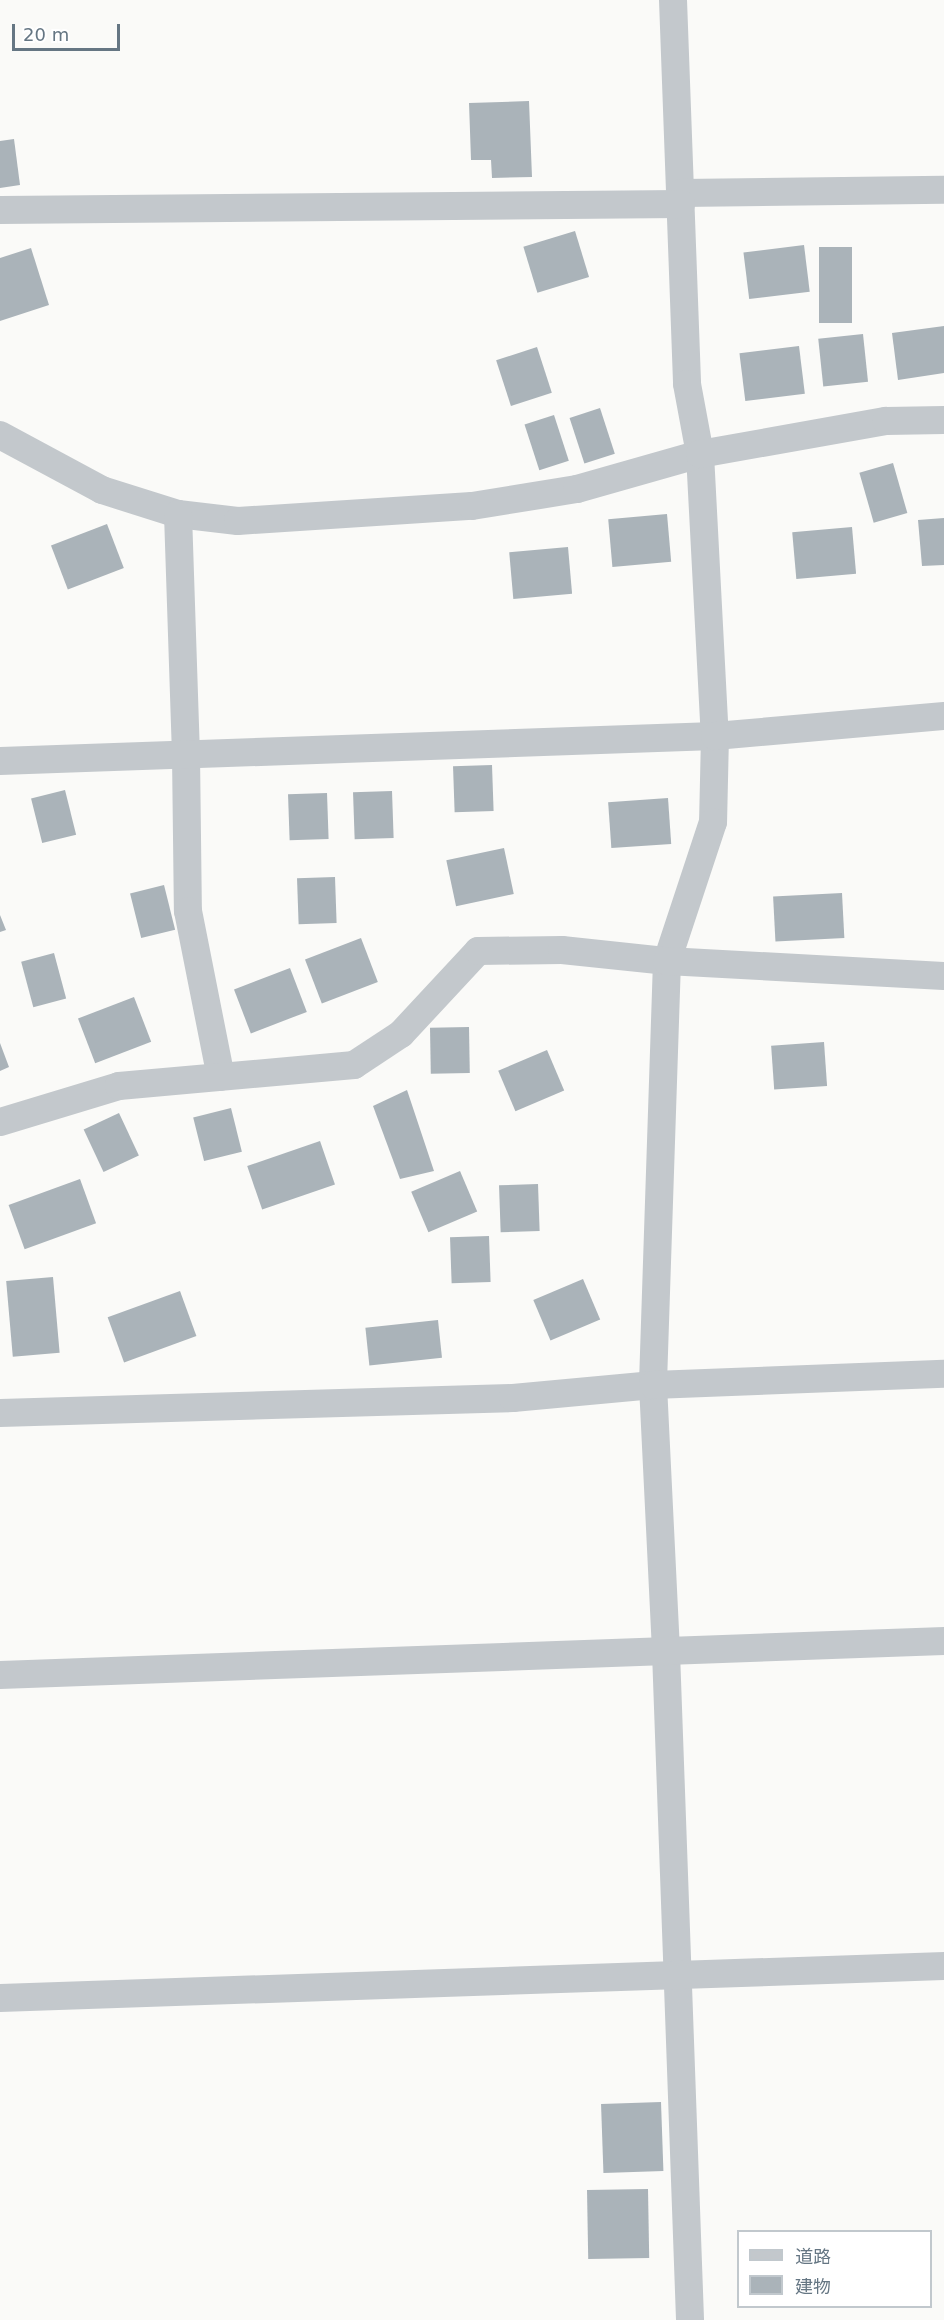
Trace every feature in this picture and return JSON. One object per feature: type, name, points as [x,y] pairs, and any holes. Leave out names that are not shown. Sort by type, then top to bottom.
[{"type":"street","points":[[673,0],[687,384],[700,454],[715,736],[713,822],[667,960],[653,1385],[666,1653],[690,2320]]},
{"type":"street","points":[[0,210],[681,199],[944,190]]},
{"type":"street","points":[[0,435],[102,490],[178,514],[238,521],[472,506],[577,489],[700,454],[886,421],[944,420]]},
{"type":"street","points":[[178,514],[177,559],[186,755],[188,911],[221,1077]]},
{"type":"street","points":[[0,761],[715,736],[944,716]]},
{"type":"street","points":[[0,1122],[119,1086],[354,1065],[401,1034],[478,951],[562,950],[667,960],[944,976]]},
{"type":"street","points":[[0,1413],[513,1398],[653,1385],[944,1374]]},
{"type":"street","points":[[0,1674],[666,1653],[944,1641]]},
{"type":"street","points":[[0,1998],[944,1966]]},
{"type":"building","points":[[529,101],[532,177],[492,178],[491,160],[471,160],[469,103]]},
{"type":"building","points":[[14,139],[20,185],[0,188],[0,141]]},
{"type":"building","points":[[575,231],[589,277],[537,293],[523,247]]},
{"type":"building","points":[[804,245],[810,292],[749,299],[743,252]]},
{"type":"building","points":[[819,247],[852,247],[852,323],[819,323]]},
{"type":"building","points":[[31,248],[49,305],[0,321],[0,258]]},
{"type":"building","points":[[944,326],[944,373],[898,380],[892,333]]},
{"type":"building","points":[[863,334],[868,382],[823,386],[818,339]]},
{"type":"building","points":[[799,346],[805,394],[745,401],[739,353]]},
{"type":"building","points":[[537,347],[552,393],[511,406],[496,360]]},
{"type":"building","points":[[600,408],[615,454],[584,464],[570,418]]},
{"type":"building","points":[[554,415],[569,461],[539,470],[525,425]]},
{"type":"building","points":[[893,463],[907,513],[874,523],[859,473]]},
{"type":"building","points":[[667,514],[671,562],[612,567],[608,519]]},
{"type":"building","points":[[944,518],[944,565],[922,566],[918,520]]},
{"type":"building","points":[[107,524],[124,568],[68,589],[51,546]]},
{"type":"building","points":[[852,527],[856,574],[796,579],[792,532]]},
{"type":"building","points":[[568,547],[572,594],[513,599],[509,552]]},
{"type":"building","points":[[492,765],[494,811],[455,812],[453,766]]},
{"type":"building","points":[[65,790],[76,835],[42,843],[31,798]]},
{"type":"building","points":[[392,791],[394,838],[355,839],[353,792]]},
{"type":"building","points":[[327,793],[329,839],[290,840],[288,794]]},
{"type":"building","points":[[668,798],[671,844],[611,848],[608,802]]},
{"type":"building","points":[[504,848],[514,894],[456,906],[446,860]]},
{"type":"building","points":[[335,877],[337,923],[299,924],[297,878]]},
{"type":"building","points":[[164,885],[175,930],[141,938],[130,893]]},
{"type":"building","points":[[842,893],[844,938],[775,942],[773,897]]},
{"type":"building","points":[[0,915],[6,930],[0,932]]},
{"type":"building","points":[[361,938],[378,982],[322,1003],[305,960]]},
{"type":"building","points":[[54,953],[66,998],[33,1007],[21,962]]},
{"type":"building","points":[[290,968],[307,1012],[251,1033],[234,990]]},
{"type":"building","points":[[134,997],[151,1042],[95,1063],[78,1019]]},
{"type":"building","points":[[469,1027],[470,1073],[431,1074],[430,1028]]},
{"type":"building","points":[[824,1042],[827,1086],[774,1090],[771,1046]]},
{"type":"building","points":[[0,1043],[9,1067],[0,1071]]},
{"type":"building","points":[[547,1050],[564,1091],[515,1111],[498,1071]]},
{"type":"building","points":[[407,1090],[434,1171],[400,1179],[373,1106]]},
{"type":"building","points":[[231,1108],[242,1152],[204,1161],[193,1117]]},
{"type":"building","points":[[119,1113],[139,1156],[104,1172],[84,1129]]},
{"type":"building","points":[[320,1141],[335,1184],[262,1210],[247,1166]]},
{"type":"building","points":[[460,1171],[477,1212],[428,1232],[411,1192]]},
{"type":"building","points":[[80,1179],[96,1223],[25,1249],[9,1205]]},
{"type":"building","points":[[538,1184],[540,1231],[501,1232],[499,1185]]},
{"type":"building","points":[[489,1236],[491,1282],[452,1283],[450,1237]]},
{"type":"building","points":[[53,1277],[60,1353],[13,1357],[6,1281]]},
{"type":"building","points":[[583,1279],[600,1320],[550,1341],[533,1300]]},
{"type":"building","points":[[180,1291],[196,1336],[124,1362],[108,1317]]},
{"type":"building","points":[[438,1320],[442,1358],[369,1365],[365,1328]]},
{"type":"building","points":[[661,2102],[663,2171],[603,2173],[601,2104]]},
{"type":"building","points":[[648,2189],[649,2258],[588,2259],[587,2190]]}]
